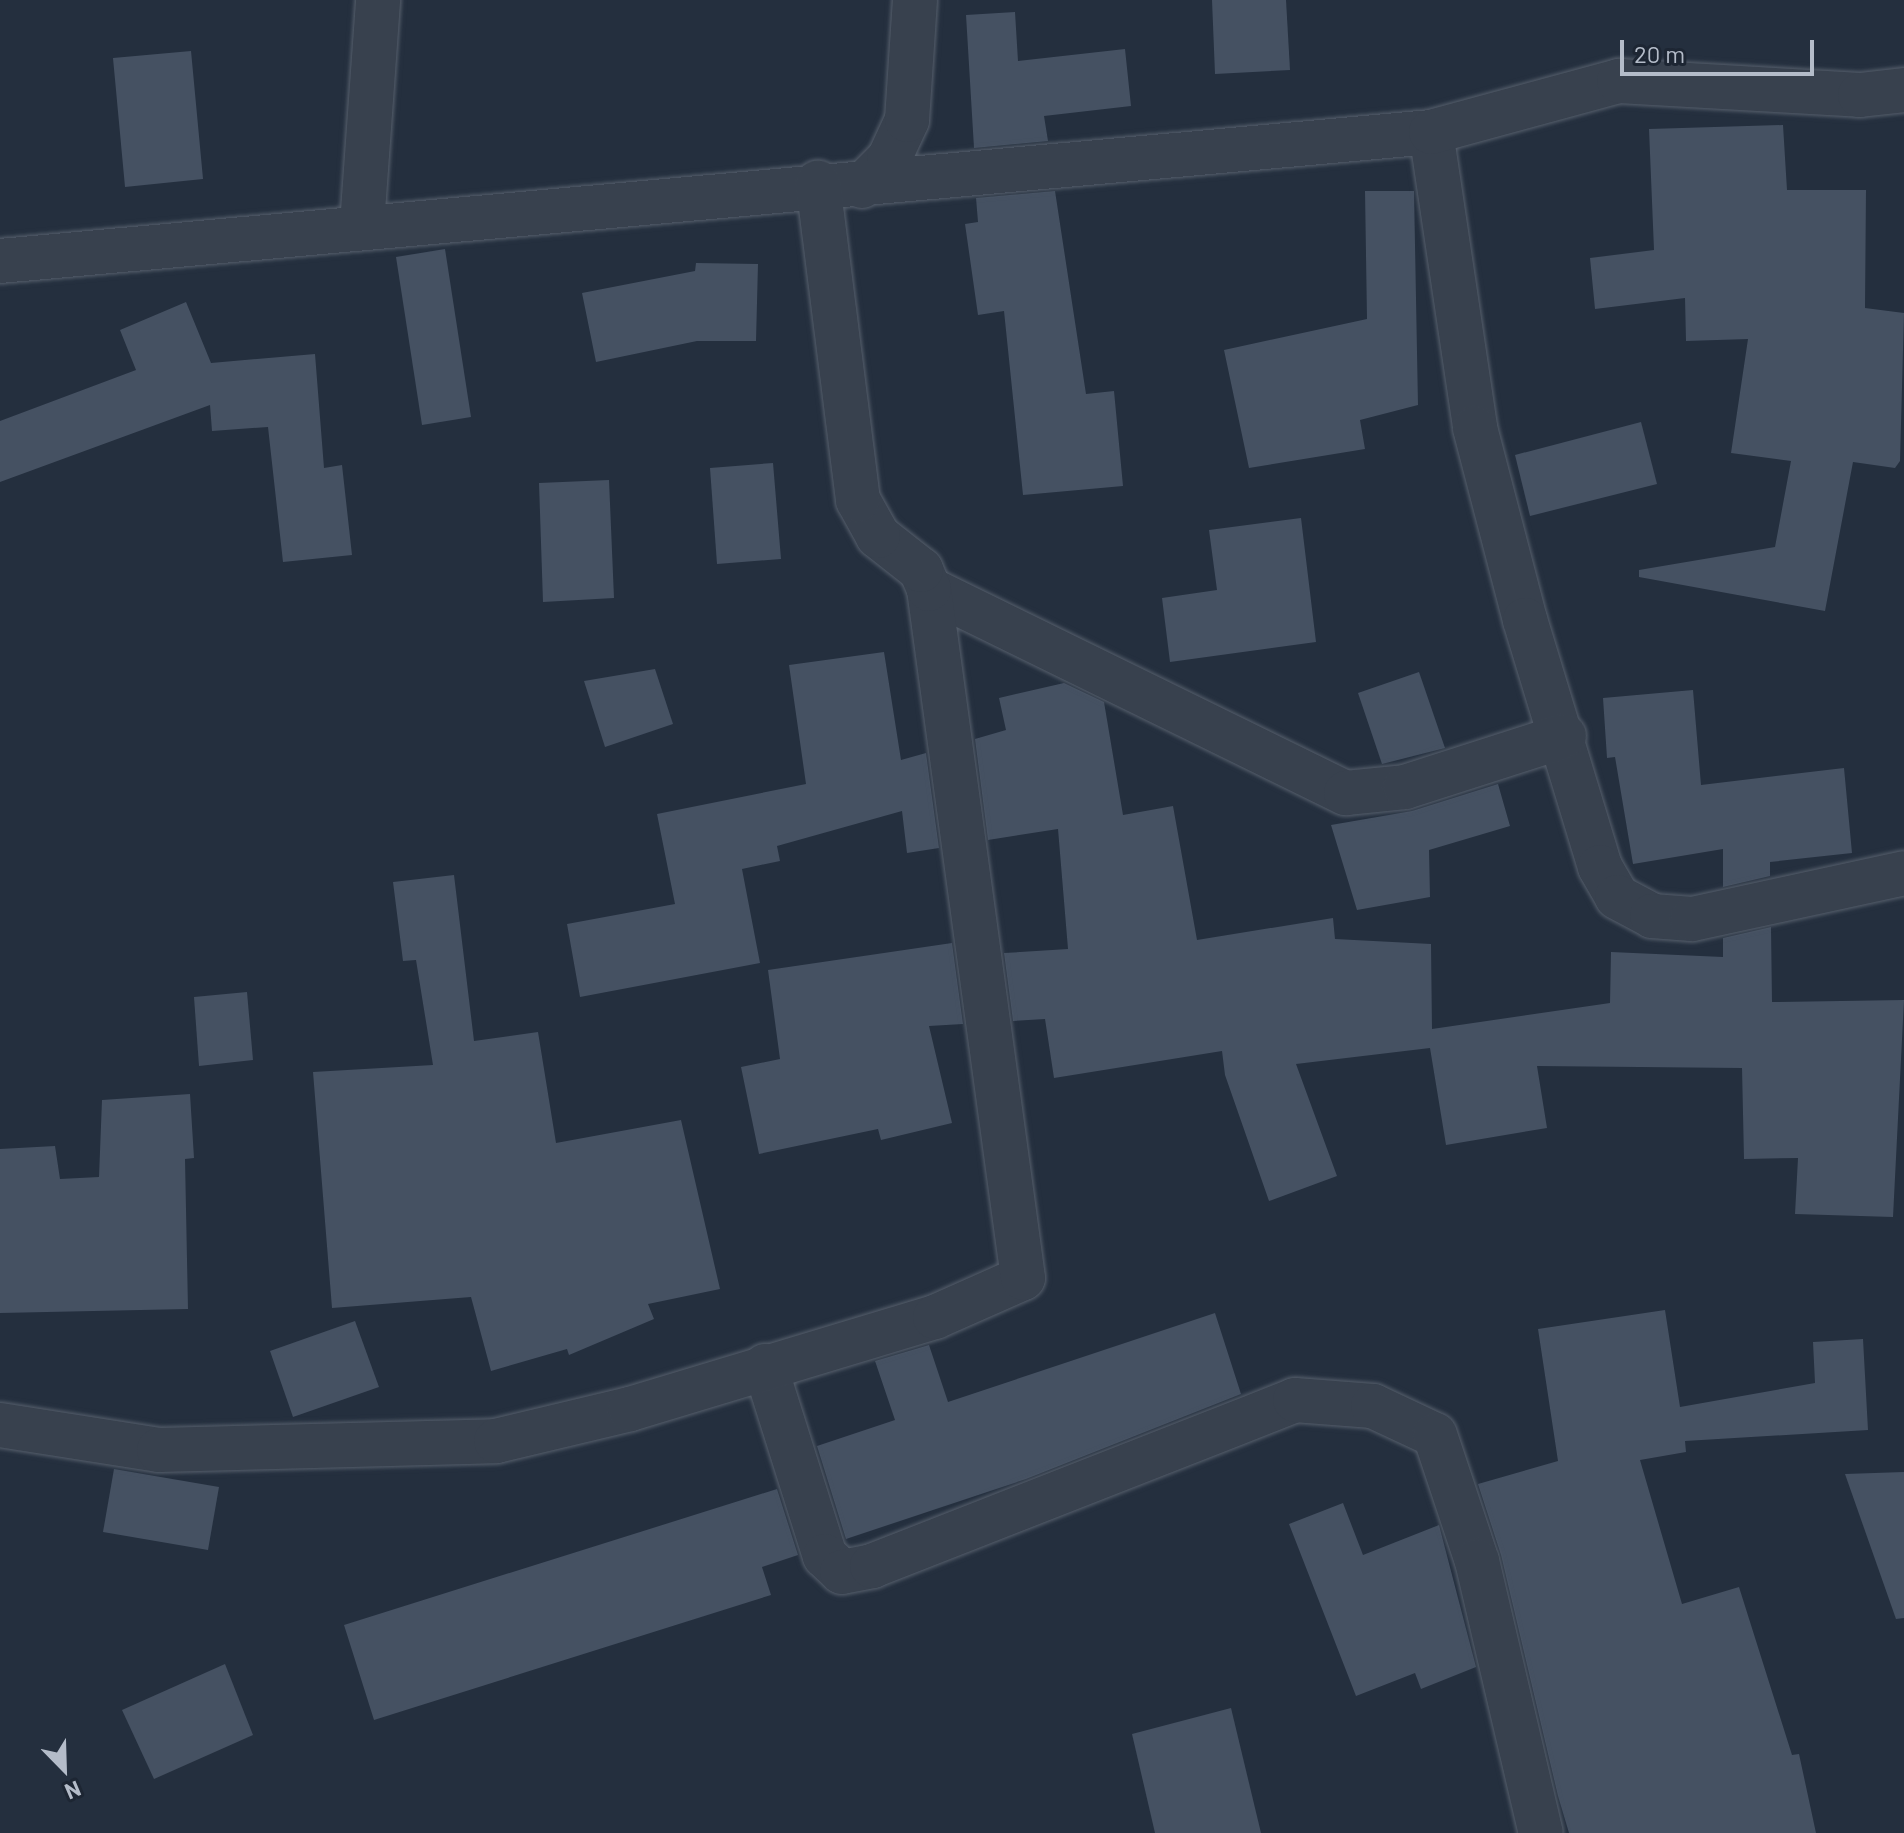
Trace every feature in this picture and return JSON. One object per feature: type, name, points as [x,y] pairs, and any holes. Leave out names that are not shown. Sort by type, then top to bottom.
[{"type":"street","points":[[362,225],[378,0]]},
{"type":"street","points":[[862,186],[889,159],[907,120],[915,0]]},
{"type":"street","points":[[0,261],[818,183],[862,186],[1431,132],[1619,81],[1860,95],[1904,90]]},
{"type":"street","points":[[1431,132],[1475,428],[1525,620],[1564,736],[1600,867],[1617,897],[1652,916],[1692,919],[1904,873]]},
{"type":"street","points":[[0,1425],[159,1450],[496,1441],[630,1409],[935,1317],[1023,1278],[929,589],[921,570],[878,536],[858,500],[818,183]]},
{"type":"street","points":[[929,589],[1346,793],[1405,787],[1564,736]]},
{"type":"street","points":[[765,1366],[825,1556],[842,1572],[872,1566],[1295,1400],[1373,1406],[1435,1435],[1477,1561],[1541,1833]]},
{"type":"building","points":[[1212,0],[1286,0],[1290,70],[1215,74]]},
{"type":"building","points":[[1015,12],[1018,61],[1125,49],[1131,106],[1044,116],[1048,141],[974,148],[966,15]]},
{"type":"building","points":[[191,51],[203,179],[125,187],[113,58]]},
{"type":"building","points":[[1783,125],[1787,190],[1866,190],[1865,308],[1904,313],[1900,461],[1895,468],[1853,462],[1825,611],[1639,577],[1639,570],[1775,547],[1791,461],[1731,453],[1748,339],[1686,341],[1685,298],[1595,309],[1590,258],[1654,250],[1649,129]]},
{"type":"building","points":[[1055,191],[1086,394],[1114,391],[1123,486],[1023,495],[1004,311],[978,315],[965,224],[978,222],[976,198]]},
{"type":"building","points":[[1365,191],[1414,191],[1418,405],[1360,420],[1365,449],[1249,468],[1224,350],[1367,319]]},
{"type":"building","points":[[445,249],[471,417],[422,425],[396,257]]},
{"type":"building","points":[[696,263],[758,264],[756,341],[697,341],[596,362],[582,293],[695,271]]},
{"type":"building","points":[[186,302],[211,363],[315,354],[324,468],[342,465],[352,555],[283,562],[268,427],[212,431],[210,405],[0,482],[0,421],[136,370],[120,330]]},
{"type":"building","points":[[1641,422],[1657,484],[1530,516],[1515,455]]},
{"type":"building","points":[[773,463],[781,559],[717,564],[710,468]]},
{"type":"building","points":[[609,480],[614,598],[543,602],[539,483]]},
{"type":"building","points":[[1301,518],[1316,642],[1170,662],[1162,598],[1217,590],[1209,530]]},
{"type":"building","points":[[884,652],[901,760],[926,753],[939,848],[907,853],[902,811],[777,846],[780,861],[742,869],[760,963],[580,997],[567,924],[675,904],[657,814],[806,784],[789,665]]},
{"type":"building","points":[[655,669],[673,724],[605,747],[584,681]]},
{"type":"building","points":[[1419,672],[1445,748],[1382,764],[1358,693]]},
{"type":"building","points":[[1064,683],[1104,702],[1123,815],[1173,806],[1197,940],[1333,918],[1335,939],[1431,944],[1432,1029],[1610,1003],[1611,952],[1723,957],[1723,938],[1771,927],[1772,1002],[1904,1000],[1893,1217],[1795,1214],[1798,1158],[1744,1159],[1742,1068],[1537,1066],[1547,1128],[1446,1145],[1430,1048],[1296,1064],[1337,1176],[1269,1201],[1225,1075],[1222,1051],[1054,1078],[1045,1019],[1013,1021],[1004,953],[1068,949],[1058,829],[988,840],[975,739],[1006,730],[999,698]]},
{"type":"building","points":[[1693,690],[1701,785],[1844,768],[1852,853],[1770,862],[1770,876],[1723,887],[1723,849],[1633,864],[1615,757],[1607,758],[1603,698]]},
{"type":"building","points":[[1498,784],[1510,826],[1429,850],[1430,897],[1357,910],[1331,825],[1412,811]]},
{"type":"building","points":[[454,875],[474,1041],[538,1032],[556,1143],[681,1120],[720,1289],[648,1304],[654,1319],[569,1355],[567,1349],[491,1371],[471,1297],[332,1308],[313,1072],[433,1065],[416,960],[403,961],[393,882]]},
{"type":"building","points":[[952,943],[963,1024],[929,1026],[952,1123],[881,1140],[878,1129],[759,1154],[741,1067],[780,1059],[768,970]]},
{"type":"building","points":[[247,992],[253,1060],[199,1066],[194,997]]},
{"type":"building","points":[[190,1094],[194,1158],[185,1159],[188,1309],[0,1313],[0,1149],[55,1146],[60,1179],[99,1177],[102,1100]]},
{"type":"building","points":[[1665,1310],[1680,1407],[1815,1383],[1813,1342],[1863,1339],[1868,1430],[1685,1441],[1686,1452],[1640,1460],[1682,1604],[1739,1587],[1792,1755],[1799,1754],[1816,1833],[1569,1833],[1558,1796],[1501,1555],[1478,1484],[1558,1461],[1538,1329]]},
{"type":"building","points":[[1215,1313],[1241,1394],[1026,1479],[846,1539],[817,1446],[895,1420],[875,1361],[929,1345],[948,1402]]},
{"type":"building","points":[[355,1321],[379,1387],[293,1417],[270,1351]]},
{"type":"building","points":[[114,1469],[219,1487],[208,1550],[103,1532]]},
{"type":"building","points":[[1904,1472],[1904,1618],[1896,1619],[1845,1474]]},
{"type":"building","points":[[777,1489],[798,1555],[762,1567],[771,1595],[374,1720],[344,1625]]},
{"type":"building","points":[[1343,1503],[1363,1555],[1439,1525],[1476,1667],[1421,1689],[1415,1673],[1356,1696],[1289,1524]]},
{"type":"building","points":[[225,1664],[253,1735],[154,1779],[122,1710]]},
{"type":"building","points":[[1231,1708],[1261,1833],[1155,1833],[1132,1734]]}]
